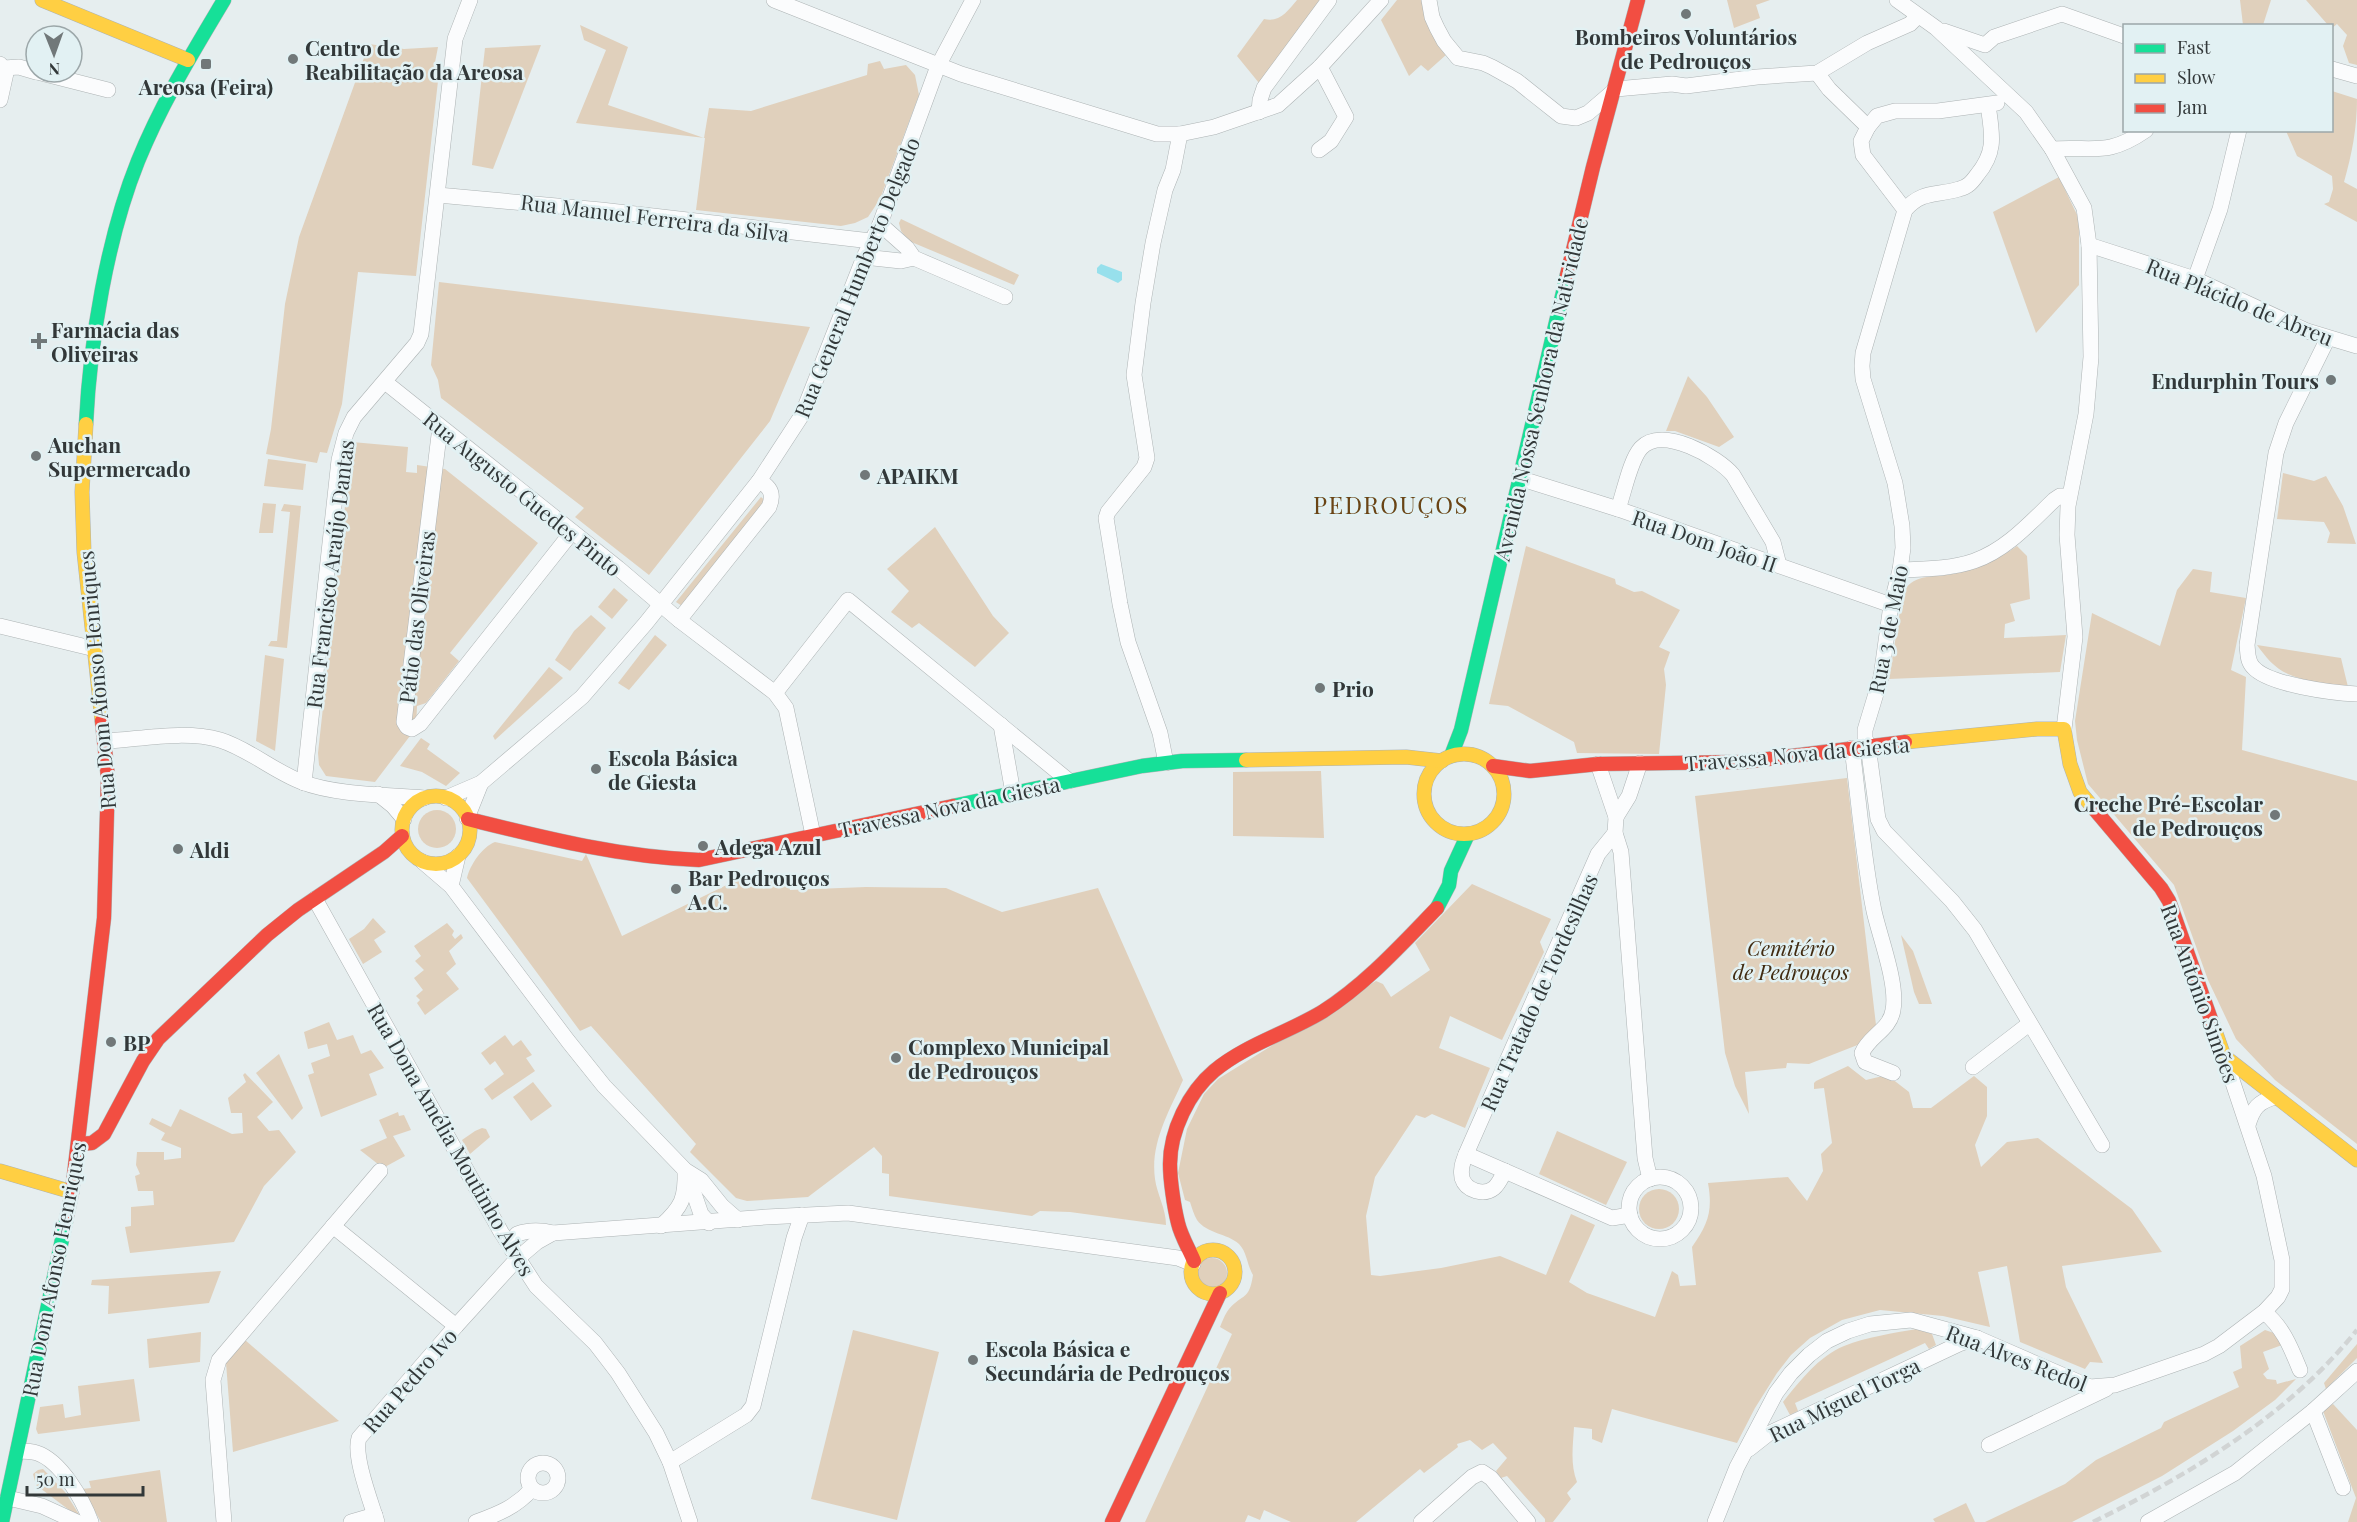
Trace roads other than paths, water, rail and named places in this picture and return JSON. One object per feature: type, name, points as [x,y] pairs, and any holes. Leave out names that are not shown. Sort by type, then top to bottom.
[{"type":"street","points":[[42,0],[188,60]]},
{"type":"street","name":"Rua Dom Afonso Henriques","points":[[2,1522],[8,1498],[7,1470],[18,1450],[72,1192],[104,907],[108,826],[106,741],[84,552],[82,492],[87,397],[100,305],[117,226],[138,161],[188,60],[224,0]]},
{"type":"street","name":"Rua Francisco Araújo Dantas","points":[[304,783],[339,460],[346,433],[354,417],[417,343],[421,334],[455,39],[470,0]]},
{"type":"street","points":[[774,0],[938,66],[1138,130],[1157,134],[1180,134],[1214,127],[1278,105],[1320,67],[1381,0]]},
{"type":"street","name":"Rua General Humberto Delgado","points":[[446,798],[481,783],[582,697],[661,604],[759,481],[791,435],[802,415],[864,257],[880,224],[938,66],[973,0]]},
{"type":"street","points":[[1259,112],[1264,88],[1329,0]]},
{"type":"street","points":[[1429,0],[1437,28],[1458,58],[1492,67],[1517,81],[1561,116],[1576,118],[1588,113],[1616,89],[1672,84],[1686,86],[1757,77],[1817,73],[1867,43],[1910,24],[1915,14]]},
{"type":"street","name":"Avenida Nossa Senhora da Natividade","points":[[1446,759],[1461,730],[1593,167],[1616,89],[1638,0]]},
{"type":"street","name":"Avenida Nossa Senhora da Natividade","points":[[1626,50],[1646,0]]},
{"type":"street","name":"Rua António Simões","points":[[1897,0],[1936,28],[2026,112],[2052,149],[2084,208],[2089,245],[2091,357],[2086,414],[2068,496],[2067,522],[2075,637],[2064,729],[2070,764],[2080,792],[2161,888],[2169,901],[2248,1125],[2264,1176],[2282,1260],[2282,1289],[2264,1312]]},
{"type":"street","points":[[1936,28],[1985,45],[1994,37],[2066,14],[2123,36]]},
{"type":"street","points":[[0,100],[6,74],[2,66],[24,68]]},
{"type":"street","points":[[1319,150],[1331,141],[1346,117],[1320,67]]},
{"type":"street","points":[[2333,70],[2357,76]]},
{"type":"street","points":[[1817,73],[1829,89],[1868,127]]},
{"type":"street","points":[[84,84],[108,90]]},
{"type":"street","points":[[1988,105],[1993,139],[1991,151],[1971,184],[1962,189],[1919,197],[1905,210],[1863,155],[1862,141],[1868,127],[1877,116],[1895,111],[1938,111],[1988,105],[2008,97]]},
{"type":"street","points":[[2052,149],[2099,150],[2115,147],[2142,132]]},
{"type":"street","points":[[2195,279],[2220,209],[2239,132]]},
{"type":"street","points":[[1166,763],[1160,733],[1128,642],[1106,518],[1108,512],[1144,467],[1147,458],[1134,375],[1153,243],[1165,190],[1175,163],[1180,134]]},
{"type":"street","name":"Rua Manuel Ferreira da Silva","points":[[438,195],[546,204],[871,241]]},
{"type":"street","name":"Rua 3 de Maio","points":[[1905,210],[1863,353],[1862,366],[1863,379],[1895,483],[1903,548],[1891,605],[1881,677],[1865,730],[1878,819],[1884,831],[1952,901],[1975,930],[2102,1145]]},
{"type":"street","points":[[880,224],[907,248],[914,258],[1005,297]]},
{"type":"street","name":"Rua Plácido de Abreu","points":[[2089,245],[2195,279],[2221,289],[2289,324],[2357,346]]},
{"type":"street","points":[[864,257],[901,261],[914,258]]},
{"type":"street","points":[[2328,338],[2290,414],[2276,453],[2249,627],[2248,658],[2253,668],[2268,678],[2307,688],[2357,694]]},
{"type":"street","name":"Rua Augusto Guedes Pinto","points":[[385,382],[679,620],[775,693]]},
{"type":"street","name":"Pátio das Oliveiras","points":[[440,427],[404,722],[407,727],[412,729],[420,724],[572,532]]},
{"type":"street","points":[[1618,509],[1641,447],[1658,440],[1681,443],[1725,466],[1733,475],[1773,542],[1779,565]]},
{"type":"street","name":"Rua Dom João II","points":[[1519,478],[1618,509],[1891,605]]},
{"type":"street","points":[[679,620],[769,507],[771,493],[767,485],[759,481]]},
{"type":"street","points":[[1900,570],[1928,569],[1973,561],[2002,547],[2054,500],[2068,496]]},
{"type":"street","points":[[813,835],[786,708],[775,693],[848,600],[1069,781]]},
{"type":"street","points":[[0,626],[96,649]]},
{"type":"street","points":[[1001,725],[1013,793]]},
{"type":"street","name":"Travessa Nova da Giesta","points":[[1493,766],[1530,771],[1598,764],[1743,762],[1868,746],[2037,729],[2064,729]]},
{"type":"street","points":[[1461,730],[1472,755]]},
{"type":"street","points":[[106,741],[182,736],[219,740],[238,747],[304,783],[340,790],[446,798],[458,804],[468,818],[470,834],[464,850],[458,856],[443,864],[423,862]]},
{"type":"street","points":[[1852,748],[1874,910],[1892,983],[1894,1001],[1890,1021],[1864,1047],[1862,1053],[1866,1062],[1893,1073]]},
{"type":"street","points":[[1472,755],[1493,766],[1504,789],[1503,801],[1499,813],[1491,824],[1480,831],[1468,834],[1449,831],[1440,827],[1432,819],[1424,798],[1424,786],[1434,768],[1446,759],[1472,755]]},
{"type":"street","points":[[1406,757],[1424,786]]},
{"type":"street","name":"Travessa Nova da Giesta","points":[[468,818],[574,845],[645,857],[689,860],[718,858],[813,835],[1166,763],[1406,757],[1446,759]]},
{"type":"street","name":"Rua Tratado de Tordesilhas","points":[[1616,817],[1629,795],[1641,763]]},
{"type":"street","name":"Rua Tratado de Tordesilhas","points":[[1598,764],[1616,817],[1615,833],[1621,852],[1645,1158],[1650,1179]]},
{"type":"street","points":[[1503,801],[1530,771]]},
{"type":"street","name":"Rua General Humberto Delgado","points":[[468,818],[481,783]]},
{"type":"street","points":[[378,794],[404,819]]},
{"type":"street","points":[[424,798],[414,804],[404,819],[404,841],[413,856],[451,886],[604,1086],[685,1170],[701,1180],[722,1206],[738,1220]]},
{"type":"street","points":[[470,834],[497,826]]},
{"type":"street","points":[[1440,827],[1451,871]]},
{"type":"street","name":"Rua Tratado de Tordesilhas","points":[[1504,1171],[1494,1188],[1483,1192],[1471,1190],[1464,1182],[1461,1172],[1466,1154],[1598,854],[1615,833]]},
{"type":"street","points":[[1193,1262],[1178,1224],[1178,1211],[1170,1178],[1173,1145],[1184,1111],[1198,1086],[1215,1071],[1271,1037],[1320,1013],[1368,978],[1440,905],[1449,885],[1451,871],[1468,834]]},
{"type":"street","points":[[79,1144],[100,1140],[143,1061],[158,1039],[267,935],[315,899],[404,841]]},
{"type":"street","points":[[451,886],[458,856]]},
{"type":"street","name":"Rua Dona Amélia Moutinho Alves","points":[[315,899],[514,1255],[536,1286],[595,1343],[618,1373],[656,1433],[670,1462],[690,1522]]},
{"type":"street","points":[[1973,1067],[2029,1024]]},
{"type":"street","points":[[2224,1056],[2357,1160]]},
{"type":"street","name":"Rua António Simões","points":[[2248,1125],[2252,1111],[2257,1104],[2275,1097]]},
{"type":"street","points":[[1466,1154],[1612,1218],[1630,1215]]},
{"type":"street","points":[[685,1170],[701,1214],[709,1223]]},
{"type":"street","points":[[662,1226],[680,1207],[684,1198],[685,1170]]},
{"type":"street","points":[[0,1171],[72,1192]]},
{"type":"street","points":[[224,1522],[215,1416],[213,1380],[215,1370],[225,1353],[380,1171]]},
{"type":"street","points":[[1660,1177],[1670,1179],[1679,1183],[1686,1190],[1691,1209],[1684,1227],[1668,1238],[1658,1239],[1640,1231],[1630,1215],[1631,1197],[1642,1183],[1650,1179],[1660,1177]]},
{"type":"street","points":[[1112,1522],[1220,1293],[1233,1281],[1234,1269],[1228,1257],[1202,1243],[1192,1233],[1178,1211]]},
{"type":"street","points":[[662,1226],[802,1215],[848,1214],[1178,1258],[1193,1262]]},
{"type":"street","points":[[670,1462],[746,1415],[753,1406],[794,1238],[802,1215]]},
{"type":"street","points":[[333,1226],[456,1326]]},
{"type":"street","name":"Rua Pedro Ivo","points":[[376,1519],[359,1458],[357,1444],[359,1438],[514,1255],[514,1237],[519,1233],[540,1230],[553,1233],[662,1226]]},
{"type":"street","points":[[1216,1251],[1204,1252],[1193,1262],[1191,1270],[1193,1282],[1202,1291],[1208,1294],[1220,1293]]},
{"type":"street","points":[[1202,1291],[1205,1308],[1203,1328]]},
{"type":"street","points":[[2264,1312],[2276,1321],[2284,1332],[2300,1370]]},
{"type":"street","name":"Rua Alves Redol","points":[[1715,1522],[1737,1467],[1776,1393],[1791,1373],[1827,1341],[1870,1324],[1911,1320],[1977,1338],[2090,1387],[2115,1385],[2204,1354],[2219,1346],[2264,1312]]},
{"type":"street","name":"Rua Miguel Torga","points":[[1746,1450],[1775,1431],[1959,1344],[1977,1338]]},
{"type":"street","points":[[2148,1522],[2235,1473],[2313,1411],[2357,1371]]},
{"type":"street","points":[[1989,1444],[2115,1385]]},
{"type":"street","points":[[2313,1411],[2343,1488]]},
{"type":"street","points":[[18,1450],[37,1452],[53,1462],[73,1488],[91,1522]]},
{"type":"street","points":[[1421,1522],[1472,1477],[1482,1472],[1491,1478],[1528,1522]]},
{"type":"street","points":[[476,1522],[506,1511],[522,1500],[532,1488]]},
{"type":"street","points":[[8,1498],[42,1506],[77,1522]]},
{"type":"street","points":[[351,1522],[376,1519]]},
{"type":"water","points":[[1101,264],[1122,272],[1122,280],[1118,283],[1097,273],[1097,268]]},
{"type":"railway","points":[[2093,1522],[2165,1484],[2236,1440],[2301,1389],[2357,1330]]},
{"type":"place","name":"Bombeiros Voluntários de Pedrouços","points":[[1686,14]]},
{"type":"place","name":"Centro de Reabilitação da Areosa","points":[[293,59]]},
{"type":"place","name":"Areosa (Feira)","points":[[206,64]]},
{"type":"place","name":"Farmácia das Oliveiras","points":[[39,341]]},
{"type":"place","name":"Endurphin Tours","points":[[2331,380]]},
{"type":"place","name":"Auchan Supermercado","points":[[36,456]]},
{"type":"place","name":"APAIKM","points":[[865,475]]},
{"type":"place","name":"Prio","points":[[1320,688]]},
{"type":"place","name":"Escola Básica de Giesta","points":[[596,769]]},
{"type":"place","name":"Creche Pré-Escolar de Pedrouços","points":[[2275,815]]},
{"type":"place","name":"Adega Azul","points":[[703,846]]},
{"type":"place","name":"Aldi","points":[[178,849]]},
{"type":"place","name":"Bar Pedrouços A.C.","points":[[676,889]]},
{"type":"place","name":"BP","points":[[111,1042]]},
{"type":"place","name":"Complexo Municipal de Pedrouços","points":[[896,1058]]},
{"type":"place","name":"Escola Básica e Secundária de Pedrouços","points":[[973,1360]]},
{"type":"district","name":"PEDROUÇOS","points":[[1391,504]]},
{"type":"park label","name":"Cemitério de Pedrouços","points":[[1791,959]]}]
